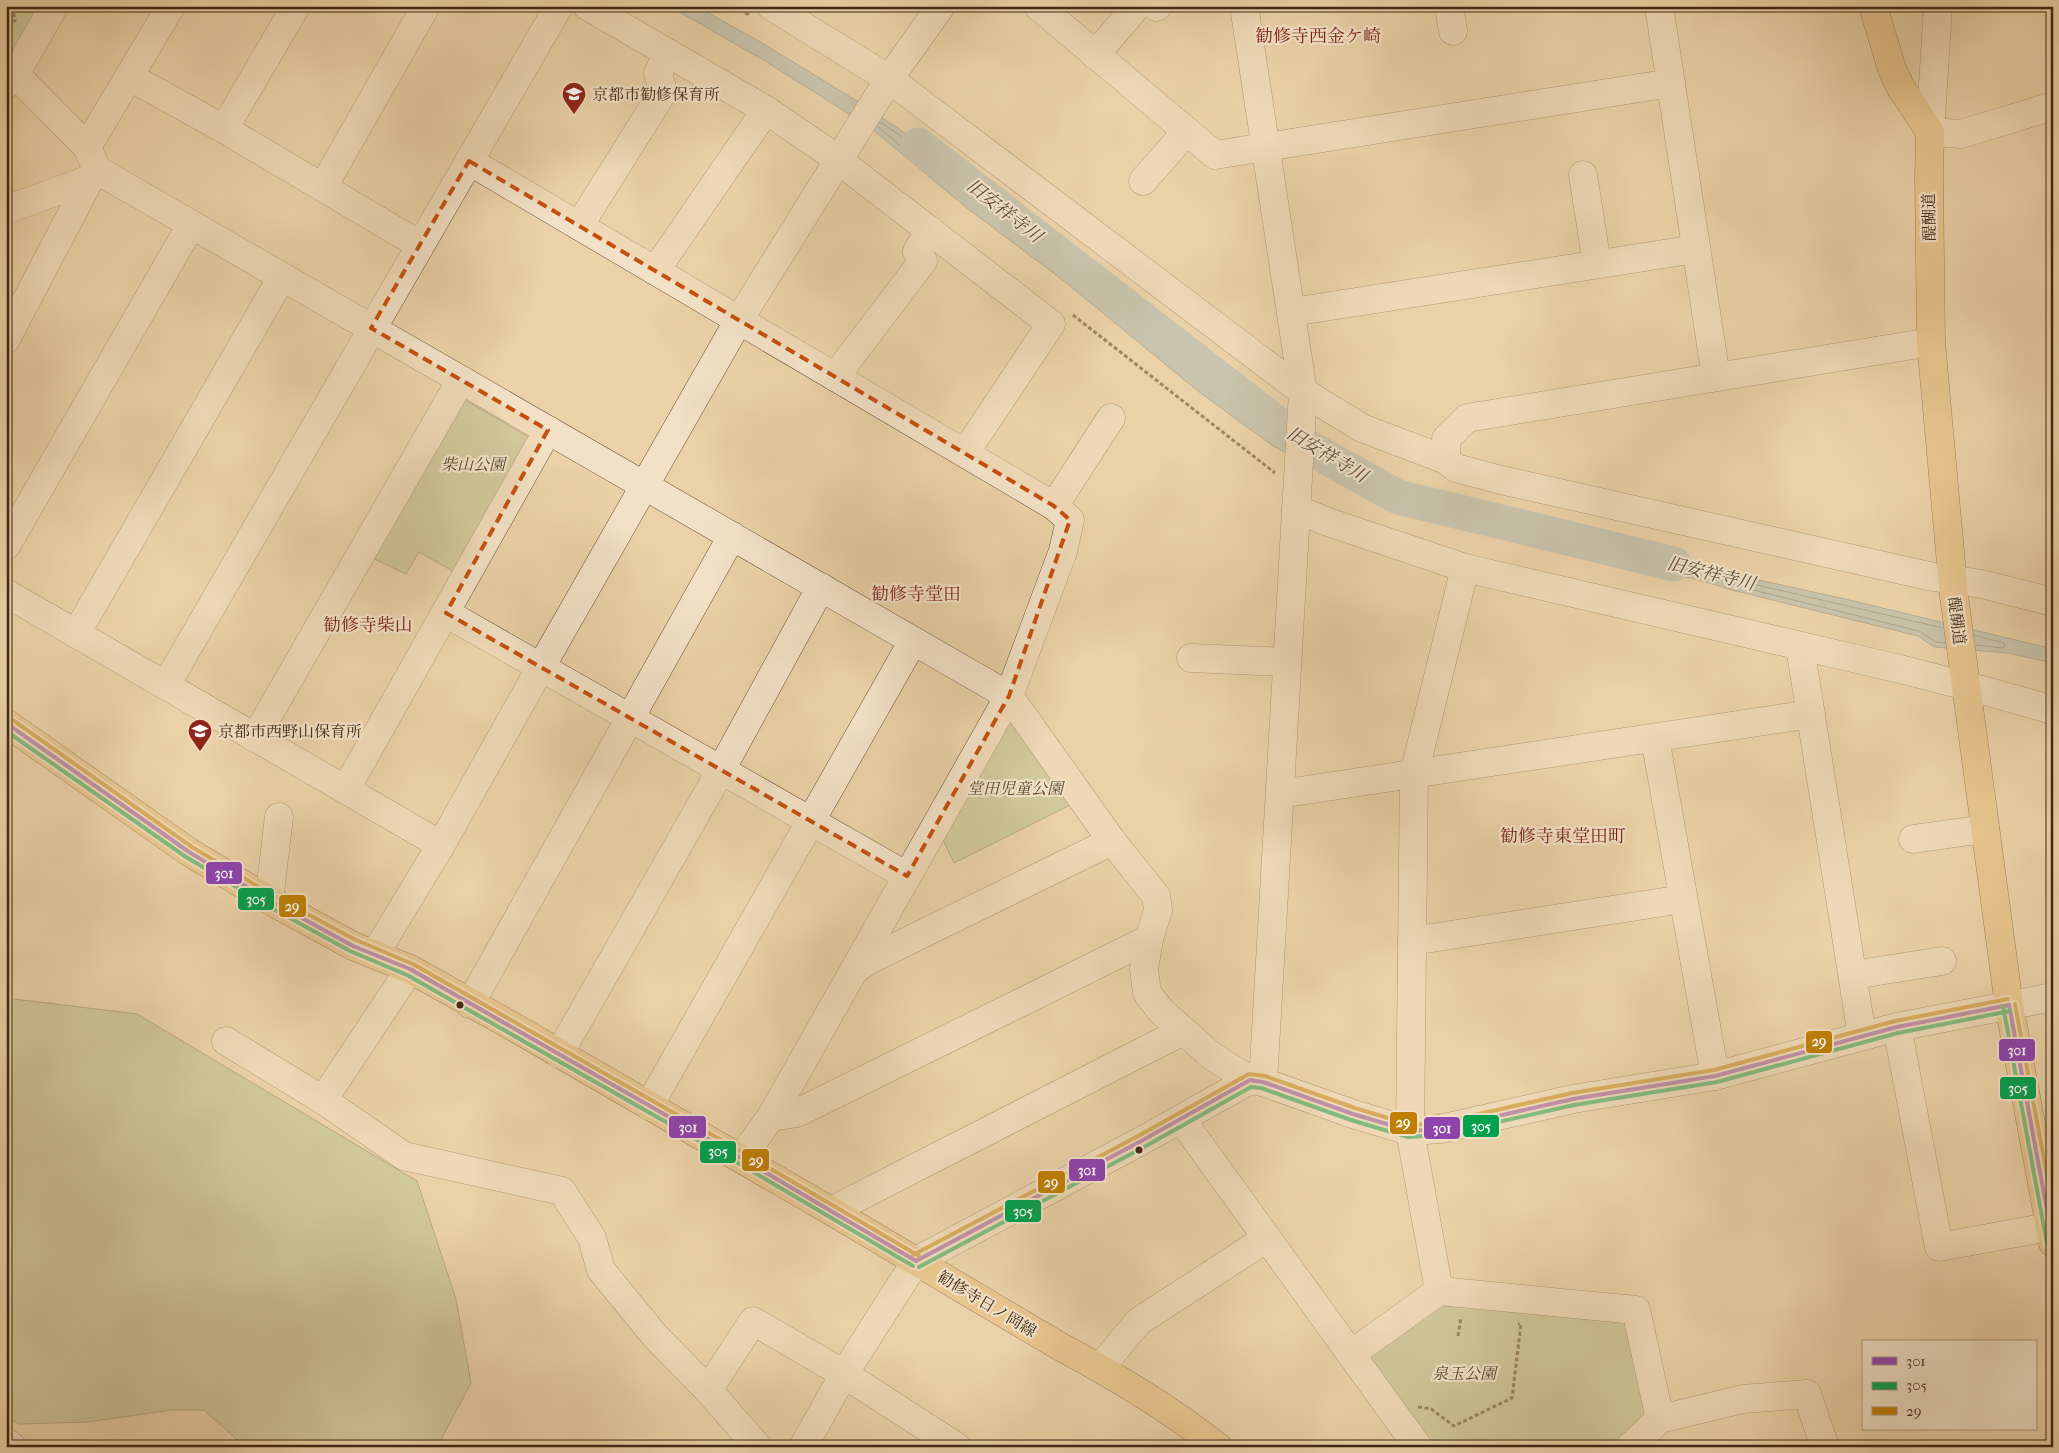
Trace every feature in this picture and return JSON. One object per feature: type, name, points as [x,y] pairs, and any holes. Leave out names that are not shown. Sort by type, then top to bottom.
[{"type":"main road","points":[[1872,6],[1892,69],[1901,88],[1930,132]]},
{"type":"main road","name":"醍醐道","points":[[1930,132],[1932,342],[1954,593],[2009,1005],[2051,1235]]},
{"type":"main road","name":"勧修寺日ノ岡線","points":[[6,723],[189,852],[269,900],[353,946],[410,969],[741,1158],[1100,1368],[1166,1409],[1218,1447]]},
{"type":"street","points":[[54,6],[9,75],[91,165],[1009,696],[1112,841],[1156,896],[1158,910],[1149,939],[1144,969],[1148,993],[1161,1011],[1213,1057],[1257,1081],[1353,1114],[1410,1131],[1440,1128],[1573,1099],[1714,1076],[1897,1027],[2053,997]]},
{"type":"street","points":[[10,327],[91,165],[130,77],[171,6]]},
{"type":"street","points":[[224,129],[296,6]]},
{"type":"street","points":[[323,188],[426,6]]},
{"type":"street","points":[[166,685],[371,328],[560,6]]},
{"type":"street","points":[[587,6],[843,155],[930,230],[1051,324],[965,453]]},
{"type":"street","points":[[374,954],[441,845],[740,320],[883,90],[941,6]]},
{"type":"street","points":[[1038,6],[1214,155],[1671,83]]},
{"type":"street","points":[[1244,6],[1292,312],[1303,406],[1280,794],[1257,1081]]},
{"type":"street","points":[[1659,6],[1716,377]]},
{"type":"street","points":[[1938,6],[1930,132],[1961,134],[2053,106]]},
{"type":"street","points":[[1095,55],[1150,7]]},
{"type":"street","points":[[784,10],[883,90],[1303,406],[1446,460],[1456,468],[1501,480],[1923,575],[1954,593],[1982,584],[2053,602]]},
{"type":"street","points":[[579,226],[663,92],[658,73],[668,53]]},
{"type":"street","points":[[130,77],[224,129],[420,246]]},
{"type":"street","points":[[655,271],[766,110]]},
{"type":"street","points":[[1143,181],[1186,132]]},
{"type":"street","points":[[469,161],[1054,506],[1070,520],[1063,551],[1009,696],[770,1117],[741,1158]]},
{"type":"street","points":[[6,210],[91,165]]},
{"type":"street","points":[[1583,175],[1597,264]]},
{"type":"street","points":[[6,546],[191,224]]},
{"type":"street","points":[[836,377],[923,261],[917,251],[930,230]]},
{"type":"street","points":[[1292,312],[1696,249]]},
{"type":"street","points":[[76,634],[282,276]]},
{"type":"street","points":[[1446,460],[1446,440],[1467,418],[1932,342]]},
{"type":"street","points":[[256,738],[461,380]]},
{"type":"street","points":[[1054,506],[1111,418]]},
{"type":"street","points":[[346,789],[548,430]]},
{"type":"street","points":[[1297,496],[1465,568],[1800,647],[1964,674],[2053,710]]},
{"type":"street","points":[[470,1004],[732,536]]},
{"type":"street","points":[[1439,1292],[1410,1131],[1414,774],[1465,568]]},
{"type":"street","points":[[559,1054],[721,770],[821,587]]},
{"type":"street","points":[[6,593],[441,845]]},
{"type":"street","points":[[446,613],[907,876]]},
{"type":"street","points":[[649,1106],[812,822],[913,641]]},
{"type":"street","points":[[1800,647],[1862,1036]]},
{"type":"street","points":[[1192,658],[1287,662]]},
{"type":"street","points":[[1280,794],[1811,714]]},
{"type":"street","points":[[1655,738],[1714,1076]]},
{"type":"street","points":[[269,900],[279,818]]},
{"type":"street","points":[[1913,839],[1985,829]]},
{"type":"street","points":[[854,969],[868,960],[1112,841]]},
{"type":"street","points":[[1412,941],[1683,900]]},
{"type":"street","points":[[770,1117],[796,1113],[1149,939]]},
{"type":"street","points":[[1853,975],[1942,961]]},
{"type":"street","points":[[323,1100],[410,969]]},
{"type":"street","points":[[1897,1027],[1939,1247],[2051,1235]]},
{"type":"street","points":[[831,1210],[1184,1032]]},
{"type":"street","points":[[226,1041],[323,1100],[404,1156],[562,1191],[592,1238],[601,1270],[655,1336],[708,1390],[758,1447]]},
{"type":"street","points":[[803,1447],[844,1374],[916,1261],[1181,1119],[1257,1081]]},
{"type":"street","points":[[1181,1119],[1418,1447]]},
{"type":"street","points":[[1100,1368],[1138,1322],[1267,1238]]},
{"type":"street","points":[[1351,1354],[1439,1292],[1636,1310],[1660,1419]]},
{"type":"street","points":[[708,1390],[753,1321],[844,1374],[957,1447]]},
{"type":"street","points":[[1630,1447],[1660,1419],[1743,1399],[1807,1394],[1825,1447]]},
{"type":"street","points":[[6,1442],[12,1447]]},
{"type":"path","points":[[6,21],[15,21],[13,6]]},
{"type":"path","points":[[1458,1336],[1460,1322]]},
{"type":"path","points":[[1413,1406],[1430,1409],[1454,1426],[1512,1398],[1521,1324],[1511,1323]]},
{"type":"highlighted area","points":[[469,161],[1054,506],[1070,520],[1009,696],[907,876],[446,613],[548,430],[371,328]]},
{"type":"green space","points":[[6,6],[42,6],[17,52],[7,54]]},
{"type":"green space","name":"柴山公園","points":[[465,400],[532,439],[458,574],[419,552],[406,574],[370,557]]},
{"type":"green space","name":"堂田児童公園","points":[[1015,721],[1074,803],[954,863],[943,840],[1006,723]]},
{"type":"green space","points":[[6,998],[137,1014],[417,1181],[456,1299],[471,1383],[437,1447],[245,1447],[204,1410],[172,1410],[87,1422],[19,1424],[6,1416]]},
{"type":"green space","name":"泉玉公園","points":[[1434,1304],[1627,1323],[1650,1405],[1645,1423],[1618,1447],[1426,1447],[1366,1363],[1369,1352]]},
{"type":"water","points":[[669,6],[696,6],[762,43],[857,101],[944,159],[977,199],[1039,238],[1061,264],[1236,402],[1322,459],[1379,482],[1423,507],[1470,521],[1627,551],[1845,599],[2053,649],[2053,663],[2008,653],[1934,647],[1918,636],[1736,591],[1692,578],[1623,566],[1598,557],[1572,553],[1553,546],[1498,537],[1394,506],[1327,475],[1273,446],[1198,391],[1064,281],[967,208],[871,128],[765,61]]},
{"type":"waterway","name":"旧安祥寺川","points":[[918,145],[1306,446],[1398,497],[1674,564]]},
{"type":"transit line","name":"29","points":[[10,718],[192,847],[272,895],[356,940],[413,964],[744,1153],[919,1256]]},
{"type":"transit line","name":"301","points":[[6,723],[189,852],[269,900],[353,946],[410,969],[741,1158],[916,1261]]},
{"type":"transit line","name":"305","points":[[6,731],[186,857],[266,905],[350,951],[407,975],[738,1163],[913,1266]]},
{"type":"transit line","name":"29","points":[[913,1255],[1140,1135],[1249,1074],[1265,1076],[1355,1108],[1411,1125],[1439,1123],[1572,1093],[1714,1070],[1895,1021],[2008,999]]},
{"type":"transit line","name":"29","points":[[2015,1004],[2053,1207]]},
{"type":"transit line","name":"301","points":[[2009,1005],[2053,1242]]},
{"type":"transit line","name":"301","points":[[916,1261],[1143,1140],[1250,1080],[1263,1082],[1353,1114],[1410,1131],[1440,1129],[1573,1099],[1715,1076],[1897,1027],[2009,1005]]},
{"type":"transit line","name":"305","points":[[2003,1006],[2047,1244]]},
{"type":"transit line","name":"305","points":[[919,1267],[1146,1146],[1251,1087],[1261,1088],[1351,1120],[1408,1137],[1440,1135],[1574,1105],[1717,1082],[1898,1033],[2010,1011]]},
{"type":"place","name":"京都市勧修保育所","points":[[574,115]]},
{"type":"place","name":"京都市西野山保育所","points":[[200,752]]},
{"type":"district","name":"勧修寺西金ケ崎","points":[[1318,36]]},
{"type":"district","name":"勧修寺堂田","points":[[916,594]]},
{"type":"district","name":"勧修寺柴山","points":[[368,625]]},
{"type":"district","name":"勧修寺東堂田町","points":[[1563,836]]}]
